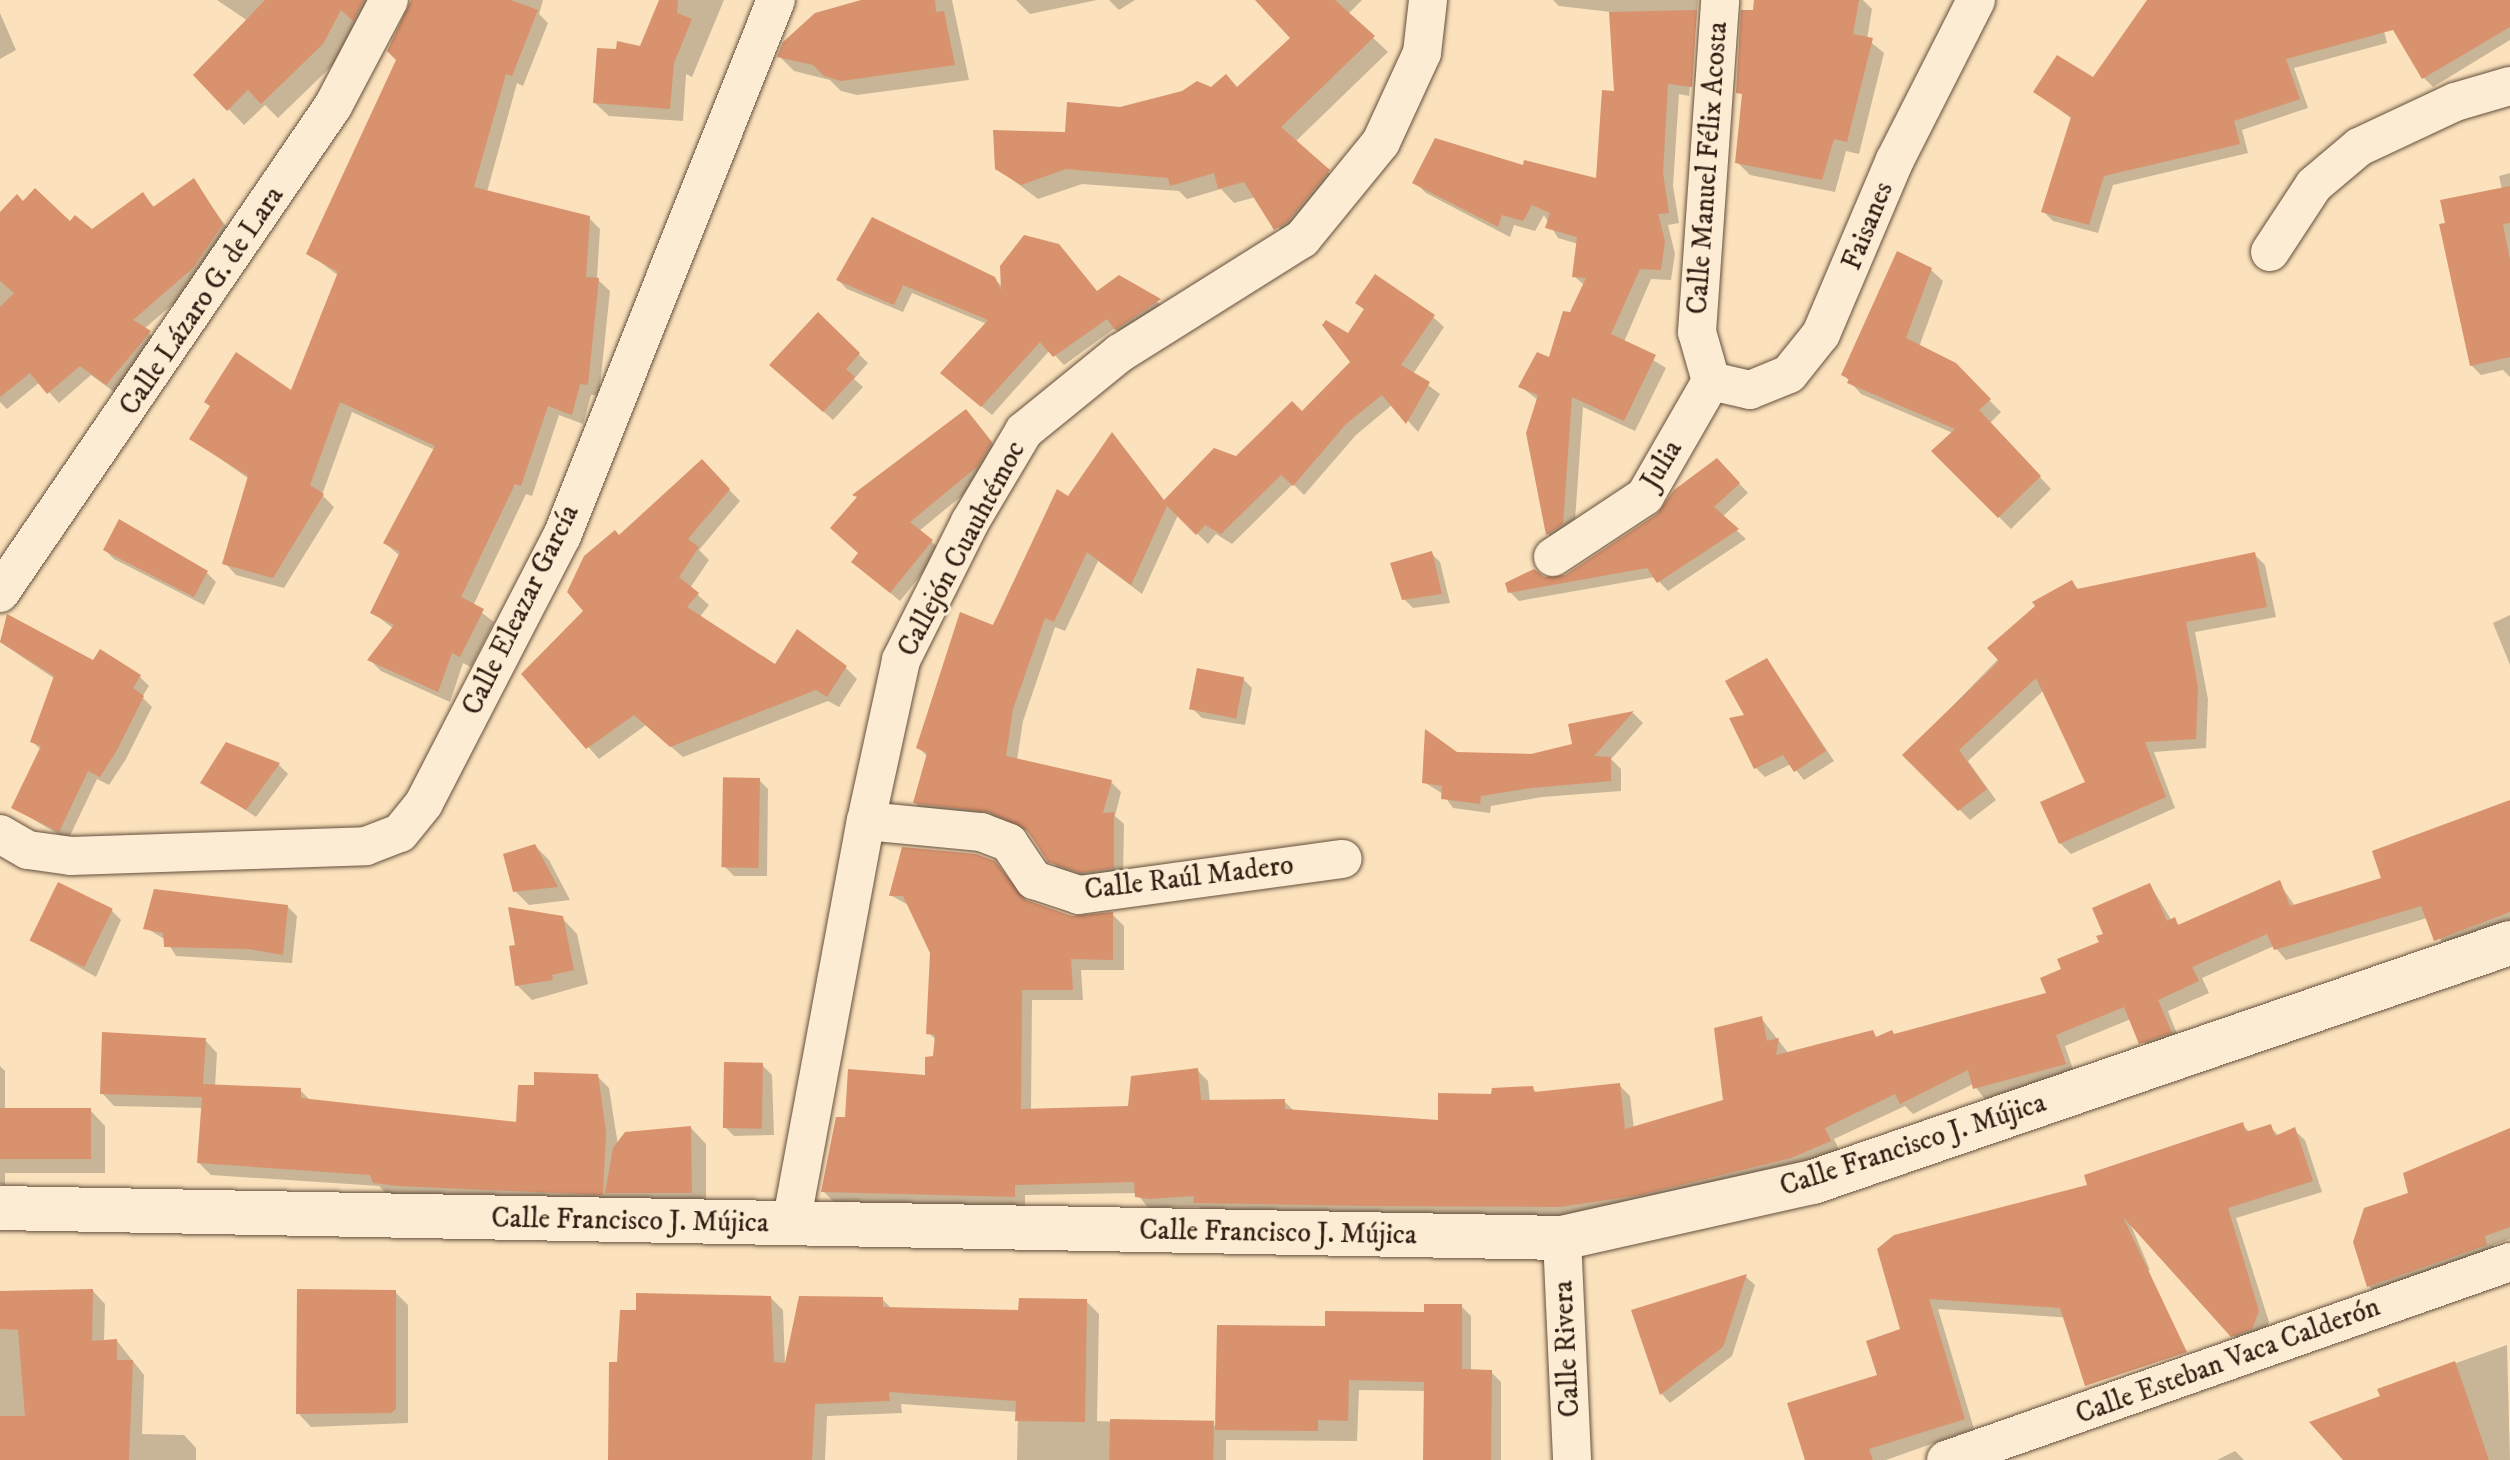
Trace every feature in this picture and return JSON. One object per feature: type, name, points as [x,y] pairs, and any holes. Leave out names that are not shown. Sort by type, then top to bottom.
[{"type":"street","name":"Calle Lázaro G. de Lara","points":[[0,593],[333,106],[389,0]]},
{"type":"street","name":"Calle Eleazar García","points":[[0,834],[28,850],[71,856],[366,846],[400,833],[424,803],[562,536],[776,0]]},
{"type":"street","name":"Callejón Cuauhtémoc","points":[[791,1224],[866,821],[901,660],[970,522],[1024,431],[1120,353],[1302,239],[1381,142],[1422,53],[1428,0]]},
{"type":"street","name":"Calle Manuel Félix Acosta","points":[[1711,381],[1697,332],[1720,0]]},
{"type":"street","name":"Faisanes","points":[[1711,381],[1750,390],[1789,374],[1821,334],[1895,160],[1976,0]]},
{"type":"street","points":[[2270,252],[2314,185],[2359,147],[2455,102],[2510,86]]},
{"type":"street","name":"Julia","points":[[1553,557],[1645,496],[1711,381]]},
{"type":"street","name":"Calle Raúl Madero","points":[[866,821],[981,832],[1009,843],[1034,880],[1079,895],[1343,859]]},
{"type":"street","name":"Calle Francisco J. Mújica","points":[[0,1208],[1562,1238],[1813,1182],[2510,943]]},
{"type":"street","name":"Calle Rivera","points":[[1562,1238],[1572,1460]]},
{"type":"street","name":"Calle Esteban Vaca Calderón","points":[[1946,1460],[2510,1262]]},
{"type":"building","points":[[265,0],[364,0],[353,21],[341,10],[323,44],[261,104],[248,90],[227,111],[193,75]]},
{"type":"building","points":[[411,0],[511,0],[538,10],[512,76],[506,74],[474,187],[590,216],[586,277],[599,278],[588,385],[580,384],[572,415],[548,406],[521,486],[515,484],[461,597],[484,609],[460,657],[452,653],[438,692],[367,660],[394,625],[370,613],[400,552],[383,543],[435,446],[340,402],[310,485],[324,494],[273,578],[222,564],[248,476],[189,439],[210,406],[204,402],[236,352],[291,390],[338,272],[306,254],[396,60],[387,51]]},
{"type":"building","points":[[659,0],[678,0],[677,13],[692,19],[674,63],[670,109],[593,103],[597,48],[616,49],[617,41],[640,46]]},
{"type":"building","points":[[861,0],[935,0],[936,12],[944,11],[955,65],[841,81],[824,76],[813,65],[777,57],[783,42],[815,13]]},
{"type":"building","points":[[1255,0],[1335,0],[1375,36],[1281,127],[1330,170],[1287,222],[1274,230],[1244,182],[1218,189],[1214,173],[1170,186],[1168,178],[1066,169],[1021,185],[995,169],[993,130],[1065,132],[1067,102],[1120,107],[1182,91],[1197,81],[1211,87],[1226,74],[1237,87],[1290,38]]},
{"type":"building","points":[[1754,0],[1859,0],[1853,34],[1873,38],[1847,142],[1834,139],[1822,180],[1735,163],[1742,94],[1736,93],[1741,10],[1753,10]]},
{"type":"building","points":[[2147,0],[2510,0],[2510,27],[2422,79],[2393,30],[2286,59],[2300,99],[2234,121],[2240,144],[2104,176],[2089,225],[2041,212],[2071,117],[2033,92],[2057,55],[2093,77]]},
{"type":"building","points":[[1697,10],[1692,87],[1668,84],[1663,173],[1669,213],[1658,214],[1665,241],[1661,270],[1640,269],[1611,334],[1656,355],[1624,421],[1572,397],[1563,524],[1546,535],[1526,433],[1538,395],[1518,387],[1537,352],[1549,357],[1563,311],[1570,312],[1586,278],[1572,277],[1577,237],[1545,228],[1550,213],[1532,205],[1523,221],[1502,215],[1498,227],[1412,183],[1435,138],[1523,165],[1524,160],[1596,178],[1602,90],[1614,91],[1609,12]]},
{"type":"building","points":[[194,178],[223,224],[193,268],[133,320],[151,331],[106,385],[80,366],[47,394],[30,373],[0,397],[0,307],[14,293],[0,281],[0,212],[17,194],[23,201],[35,188],[70,221],[75,215],[92,229],[143,192],[153,207]]},
{"type":"building","points":[[2510,186],[2510,223],[2503,224],[2510,260],[2510,357],[2470,366],[2439,224],[2445,223],[2440,200]]},
{"type":"building","points":[[872,217],[995,277],[1001,290],[1000,266],[1024,235],[1059,244],[1097,291],[1119,275],[1161,299],[1115,330],[1107,319],[1053,357],[1040,342],[981,407],[940,373],[988,320],[903,285],[894,305],[836,280]]},
{"type":"building","points":[[1897,251],[1932,268],[1906,338],[1956,363],[1991,399],[1979,410],[2041,476],[1998,518],[1931,451],[1955,429],[1847,383],[1849,379],[1841,375]]},
{"type":"building","points":[[1375,274],[1435,315],[1401,365],[1430,382],[1406,424],[1382,395],[1346,424],[1293,486],[1281,475],[1221,534],[1205,525],[1196,535],[1167,506],[1131,585],[1087,552],[1054,622],[1045,618],[1013,709],[1006,756],[1112,780],[1103,813],[1114,812],[1114,868],[1081,873],[1048,862],[1027,830],[989,812],[913,803],[927,753],[916,748],[960,612],[993,625],[1057,489],[1068,496],[1112,432],[1164,500],[1214,448],[1236,456],[1292,401],[1302,411],[1350,362],[1322,325],[1326,320],[1348,333],[1364,309],[1355,303]]},
{"type":"building","points":[[818,312],[860,353],[846,369],[855,377],[823,412],[769,365]]},
{"type":"building","points":[[966,409],[992,442],[978,466],[910,522],[933,540],[890,593],[851,562],[858,553],[830,528],[857,497],[852,495]]},
{"type":"building","points":[[1717,458],[1740,483],[1714,507],[1739,529],[1657,583],[1647,568],[1508,593],[1505,583],[1534,569],[1544,577],[1565,575],[1657,514],[1674,490]]},
{"type":"building","points":[[702,459],[730,489],[688,539],[699,547],[679,577],[699,593],[687,607],[775,664],[797,629],[847,666],[827,697],[816,690],[670,747],[634,715],[586,749],[521,674],[583,611],[567,592],[584,556],[615,530],[619,535]]},
{"type":"building","points":[[119,519],[208,571],[194,597],[103,550]]},
{"type":"building","points":[[1432,551],[1442,594],[1402,600],[1390,563]]},
{"type":"building","points":[[2255,552],[2267,607],[2186,622],[2198,687],[2196,739],[2145,742],[2166,797],[2059,844],[2040,802],[2085,782],[2036,678],[1959,750],[1987,789],[1958,811],[1902,755],[1999,661],[1987,648],[2035,606],[2032,602],[2072,580],[2077,589]]},
{"type":"building","points":[[7,614],[93,660],[100,649],[141,675],[133,688],[144,696],[117,750],[100,777],[88,771],[59,832],[11,808],[41,746],[30,742],[54,676],[0,642]]},
{"type":"building","points":[[1767,658],[1826,751],[1794,772],[1783,755],[1754,769],[1729,718],[1744,715],[1725,681]]},
{"type":"building","points":[[1197,668],[1244,677],[1236,718],[1189,709]]},
{"type":"building","points":[[1634,711],[1594,756],[1611,757],[1611,781],[1481,796],[1480,804],[1441,799],[1442,786],[1422,783],[1425,729],[1457,752],[1531,754],[1572,744],[1568,724]]},
{"type":"building","points":[[226,742],[280,763],[246,810],[200,783]]},
{"type":"building","points":[[723,777],[760,778],[758,868],[721,867]]},
{"type":"building","points":[[2510,800],[2510,912],[2434,941],[2421,906],[2274,950],[2267,934],[2192,967],[2199,981],[2158,1000],[2172,1033],[2139,1044],[2124,1007],[2056,1035],[2066,1064],[1973,1089],[1968,1070],[1900,1104],[1895,1094],[1825,1128],[1831,1141],[1791,1158],[1640,1195],[1560,1207],[1193,1203],[1194,1196],[1135,1197],[1134,1182],[1015,1185],[1015,1197],[821,1192],[836,1117],[845,1117],[848,1069],[925,1075],[925,1057],[933,1056],[935,1035],[926,1034],[930,953],[903,896],[889,896],[902,847],[976,854],[995,861],[1026,900],[1072,916],[1113,912],[1113,960],[1071,959],[1073,990],[1022,990],[1021,1109],[1128,1106],[1131,1076],[1198,1068],[1201,1100],[1285,1099],[1285,1109],[1438,1120],[1438,1093],[1491,1094],[1492,1088],[1533,1086],[1534,1092],[1620,1083],[1625,1129],[1723,1100],[1714,1028],[1762,1016],[1767,1041],[1779,1038],[1776,1055],[1873,1030],[1876,1037],[1892,1030],[1894,1034],[2046,993],[2040,978],[2061,969],[2057,959],[2099,942],[2096,936],[2103,934],[2092,908],[2150,883],[2167,921],[2175,917],[2178,925],[2280,880],[2290,906],[2381,878],[2372,851]]},
{"type":"building","points":[[535,844],[558,887],[513,892],[503,854]]},
{"type":"building","points":[[58,882],[113,909],[84,967],[30,940]]},
{"type":"building","points":[[154,889],[288,905],[283,955],[249,949],[164,947],[163,933],[143,929]]},
{"type":"building","points":[[508,907],[563,916],[574,970],[552,975],[553,980],[515,986],[509,946],[515,945]]},
{"type":"building","points":[[102,1032],[206,1038],[203,1084],[301,1088],[301,1098],[516,1122],[518,1085],[534,1085],[534,1072],[598,1074],[606,1132],[603,1195],[398,1186],[373,1183],[370,1175],[197,1163],[202,1097],[100,1094]]},
{"type":"building","points":[[724,1062],[763,1063],[762,1129],[723,1128]]},
{"type":"building","points":[[0,1108],[91,1108],[91,1159],[0,1159]]},
{"type":"building","points":[[2243,1122],[2246,1132],[2271,1124],[2275,1136],[2295,1127],[2313,1181],[2228,1208],[2259,1311],[2252,1329],[2231,1337],[2123,1217],[2187,1352],[2085,1386],[2060,1308],[1929,1299],[1965,1419],[1869,1449],[1873,1460],[1805,1460],[1787,1403],[1877,1375],[1866,1341],[1900,1329],[1877,1249],[1894,1235],[2087,1185],[2084,1175]]},
{"type":"building","points":[[691,1126],[692,1193],[605,1193],[613,1148],[625,1132]]},
{"type":"building","points":[[2510,1128],[2510,1227],[2485,1236],[2487,1245],[2367,1287],[2353,1242],[2364,1208],[2408,1193],[2403,1173]]},
{"type":"building","points":[[1747,1274],[1723,1347],[1660,1395],[1631,1310]]},
{"type":"building","points":[[93,1289],[92,1341],[117,1339],[117,1360],[133,1360],[129,1460],[0,1460],[0,1416],[25,1416],[18,1330],[0,1329],[0,1291]]},
{"type":"building","points":[[297,1289],[396,1290],[396,1409],[391,1413],[296,1414]]},
{"type":"building","points":[[636,1293],[771,1296],[774,1362],[785,1363],[799,1296],[883,1297],[883,1307],[1018,1310],[1019,1298],[1087,1299],[1085,1422],[1015,1421],[1016,1401],[889,1392],[890,1401],[815,1404],[812,1460],[608,1460],[609,1362],[617,1362],[620,1310],[636,1310]]},
{"type":"building","points":[[1424,1304],[1462,1304],[1462,1369],[1492,1370],[1491,1460],[1423,1460],[1424,1382],[1349,1380],[1348,1421],[1318,1420],[1318,1431],[1215,1430],[1217,1325],[1325,1326],[1325,1311],[1424,1312]]},
{"type":"building","points":[[2455,1361],[2489,1460],[2343,1460],[2309,1422],[2380,1396],[2377,1389]]},
{"type":"building","points":[[1110,1419],[1214,1421],[1213,1460],[1109,1460]]}]
